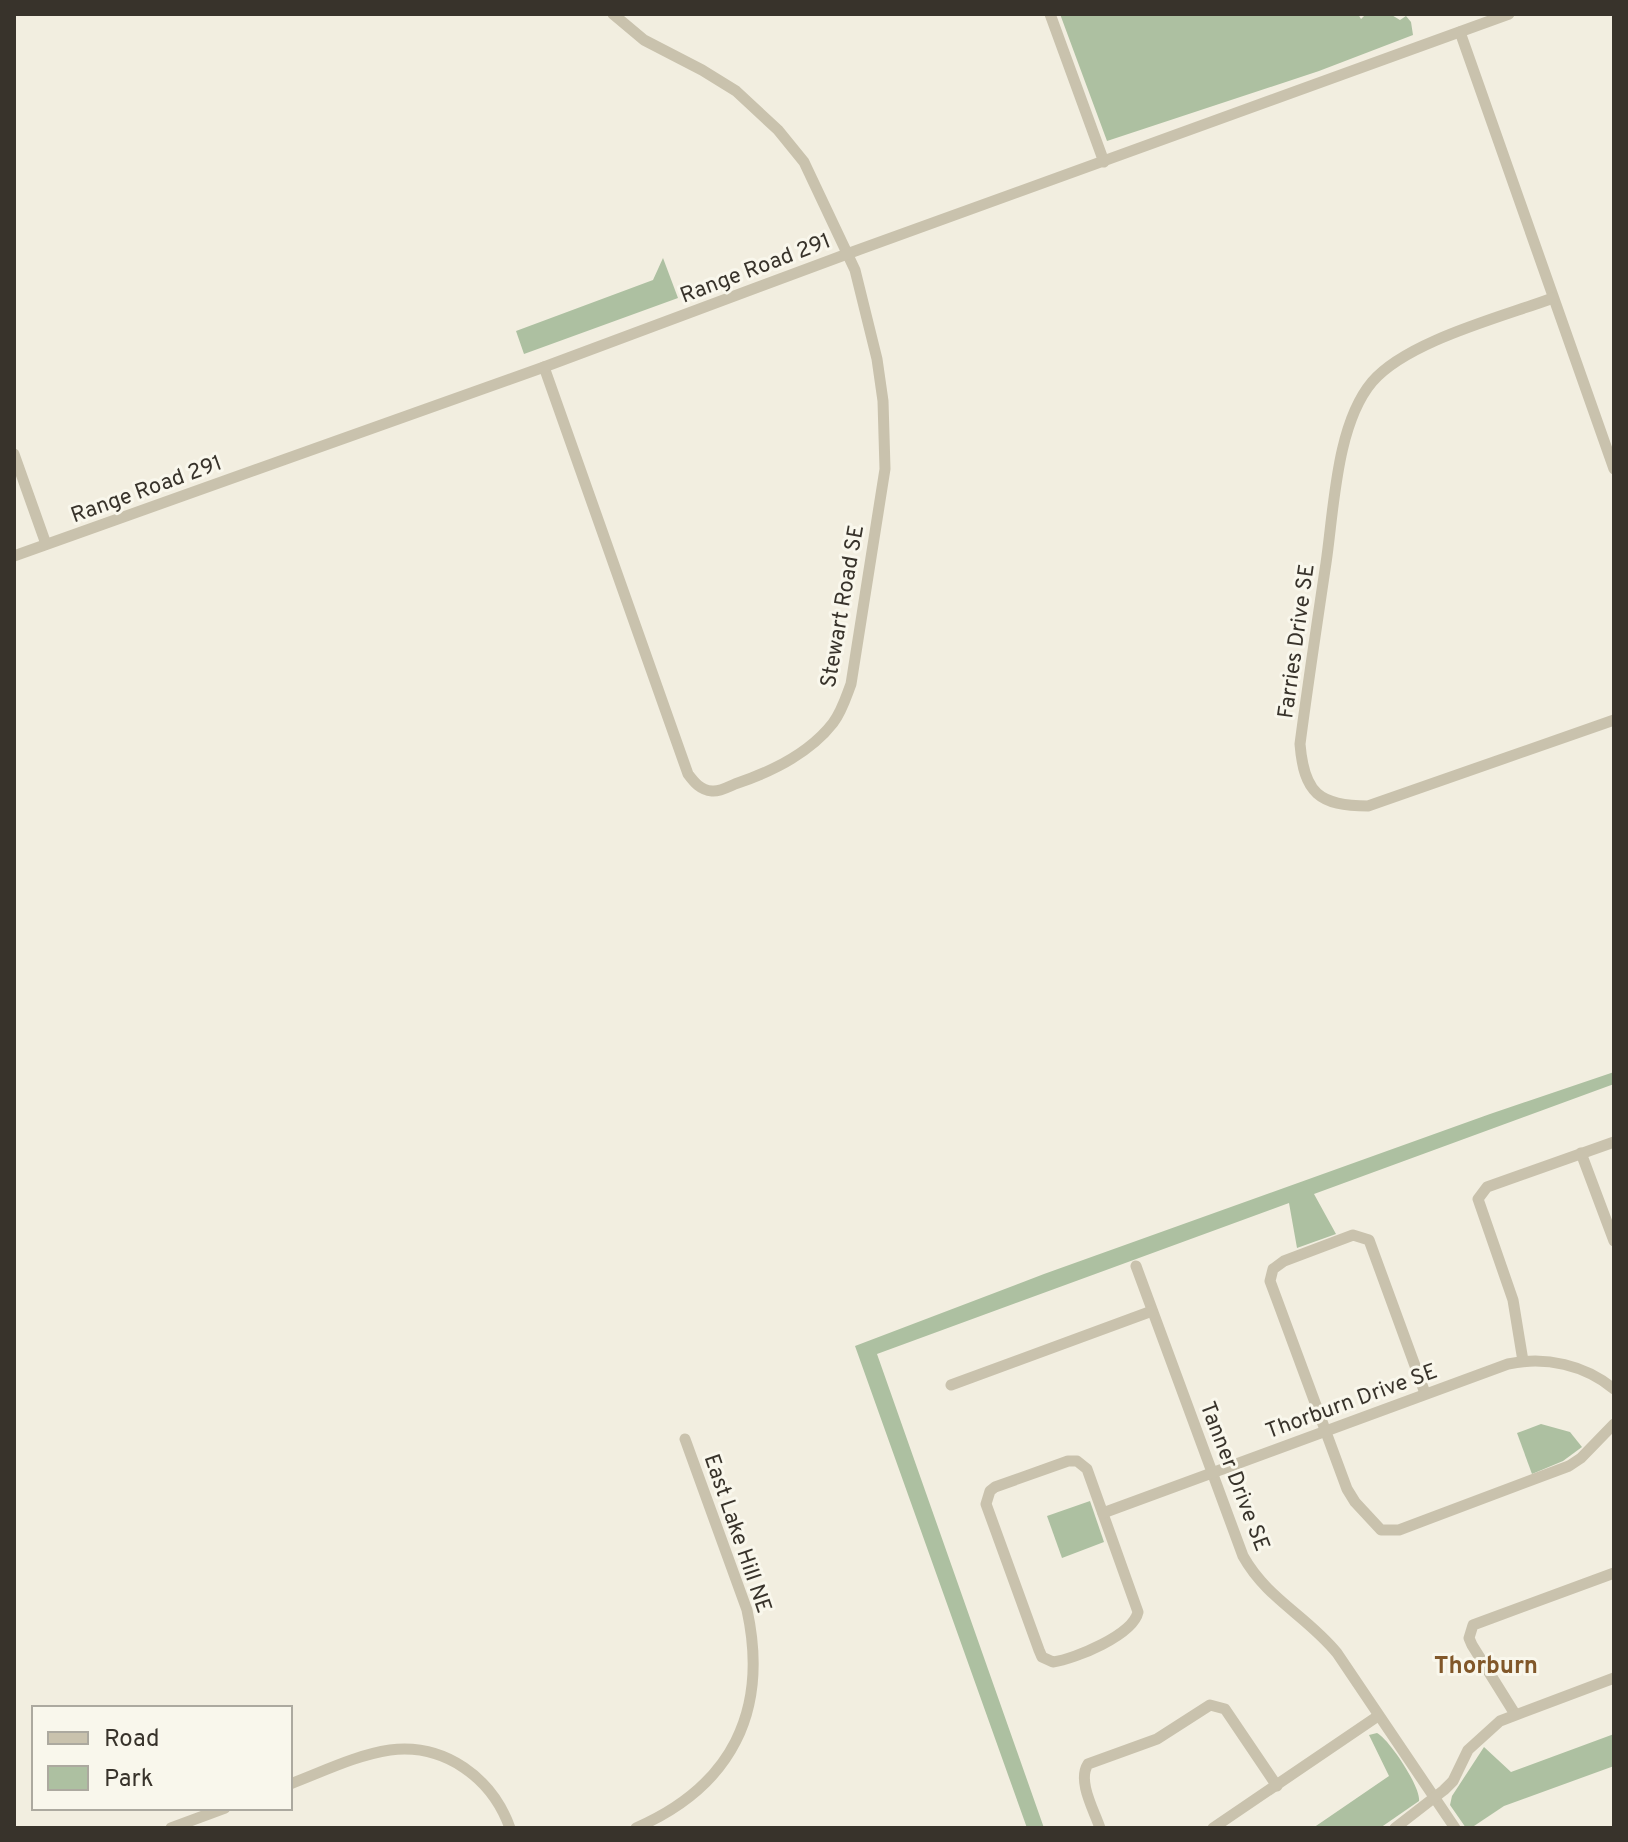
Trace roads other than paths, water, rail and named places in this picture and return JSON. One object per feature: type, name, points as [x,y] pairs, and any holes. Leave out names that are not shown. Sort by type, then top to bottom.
[{"type":"street","points":[[613,14],[644,40],[702,70],[757,108],[804,162],[847,254]]},
{"type":"street","points":[[1050,14],[1104,162]]},
{"type":"street","name":"Range Road 291","points":[[14,556],[544,367],[1509,14]]},
{"type":"street","points":[[1460,32],[1614,469]]},
{"type":"street","name":"Stewart Road SE","points":[[544,367],[688,774],[699,787],[713,792],[764,775],[811,745],[832,724],[851,684],[859,639],[885,469],[883,401],[866,309],[847,254]]},
{"type":"street","name":"Farries Drive SE","points":[[1553,298],[1422,347],[1394,364],[1373,382],[1361,400],[1343,451],[1300,744],[1302,770],[1309,785],[1322,797],[1340,806],[1368,806],[1614,720]]},
{"type":"street","points":[[14,454],[46,544]]},
{"type":"street","points":[[1523,1361],[1513,1300],[1478,1199],[1487,1187],[1614,1142]]},
{"type":"street","points":[[1581,1153],[1614,1241]]},
{"type":"street","points":[[1425,1393],[1369,1240],[1353,1235],[1284,1261],[1273,1269],[1270,1281],[1347,1489],[1377,1527],[1391,1532],[1556,1472],[1581,1458],[1614,1424]]},
{"type":"street","name":"Tanner Drive SE","points":[[1136,1266],[1236,1540],[1252,1571],[1277,1599],[1326,1639],[1455,1828]]},
{"type":"street","points":[[951,1385],[1152,1311]]},
{"type":"street","name":"Thorburn Drive SE","points":[[1103,1513],[1425,1393],[1523,1361],[1541,1360],[1574,1367],[1601,1378],[1614,1389]]},
{"type":"street","name":"East Lake Hill NE","points":[[636,1828],[662,1817],[684,1802],[719,1768],[745,1719],[753,1690],[752,1633],[747,1610],[685,1439]]},
{"type":"street","points":[[1068,1461],[1077,1461],[1087,1469],[1103,1513],[1138,1609],[1137,1617],[1132,1625],[1108,1641],[1053,1662],[1042,1657],[1039,1650],[987,1510],[987,1497],[995,1487],[1068,1461]]},
{"type":"street","points":[[1515,1714],[1472,1645],[1469,1638],[1473,1625],[1614,1573]]},
{"type":"street","points":[[1395,1828],[1435,1799],[1453,1781],[1468,1750],[1478,1740],[1515,1714],[1614,1678]]},
{"type":"street","points":[[1100,1828],[1084,1781],[1083,1774],[1088,1764],[1157,1739],[1210,1705],[1225,1709],[1277,1786]]},
{"type":"street","points":[[1213,1828],[1378,1716]]},
{"type":"street","points":[[292,1783],[375,1753],[420,1751],[460,1764],[480,1778],[501,1805],[510,1828]]},
{"type":"street","points":[[171,1828],[220,1810]]},
{"type":"district","name":"Thorburn","points":[[1486,1665]]}]
